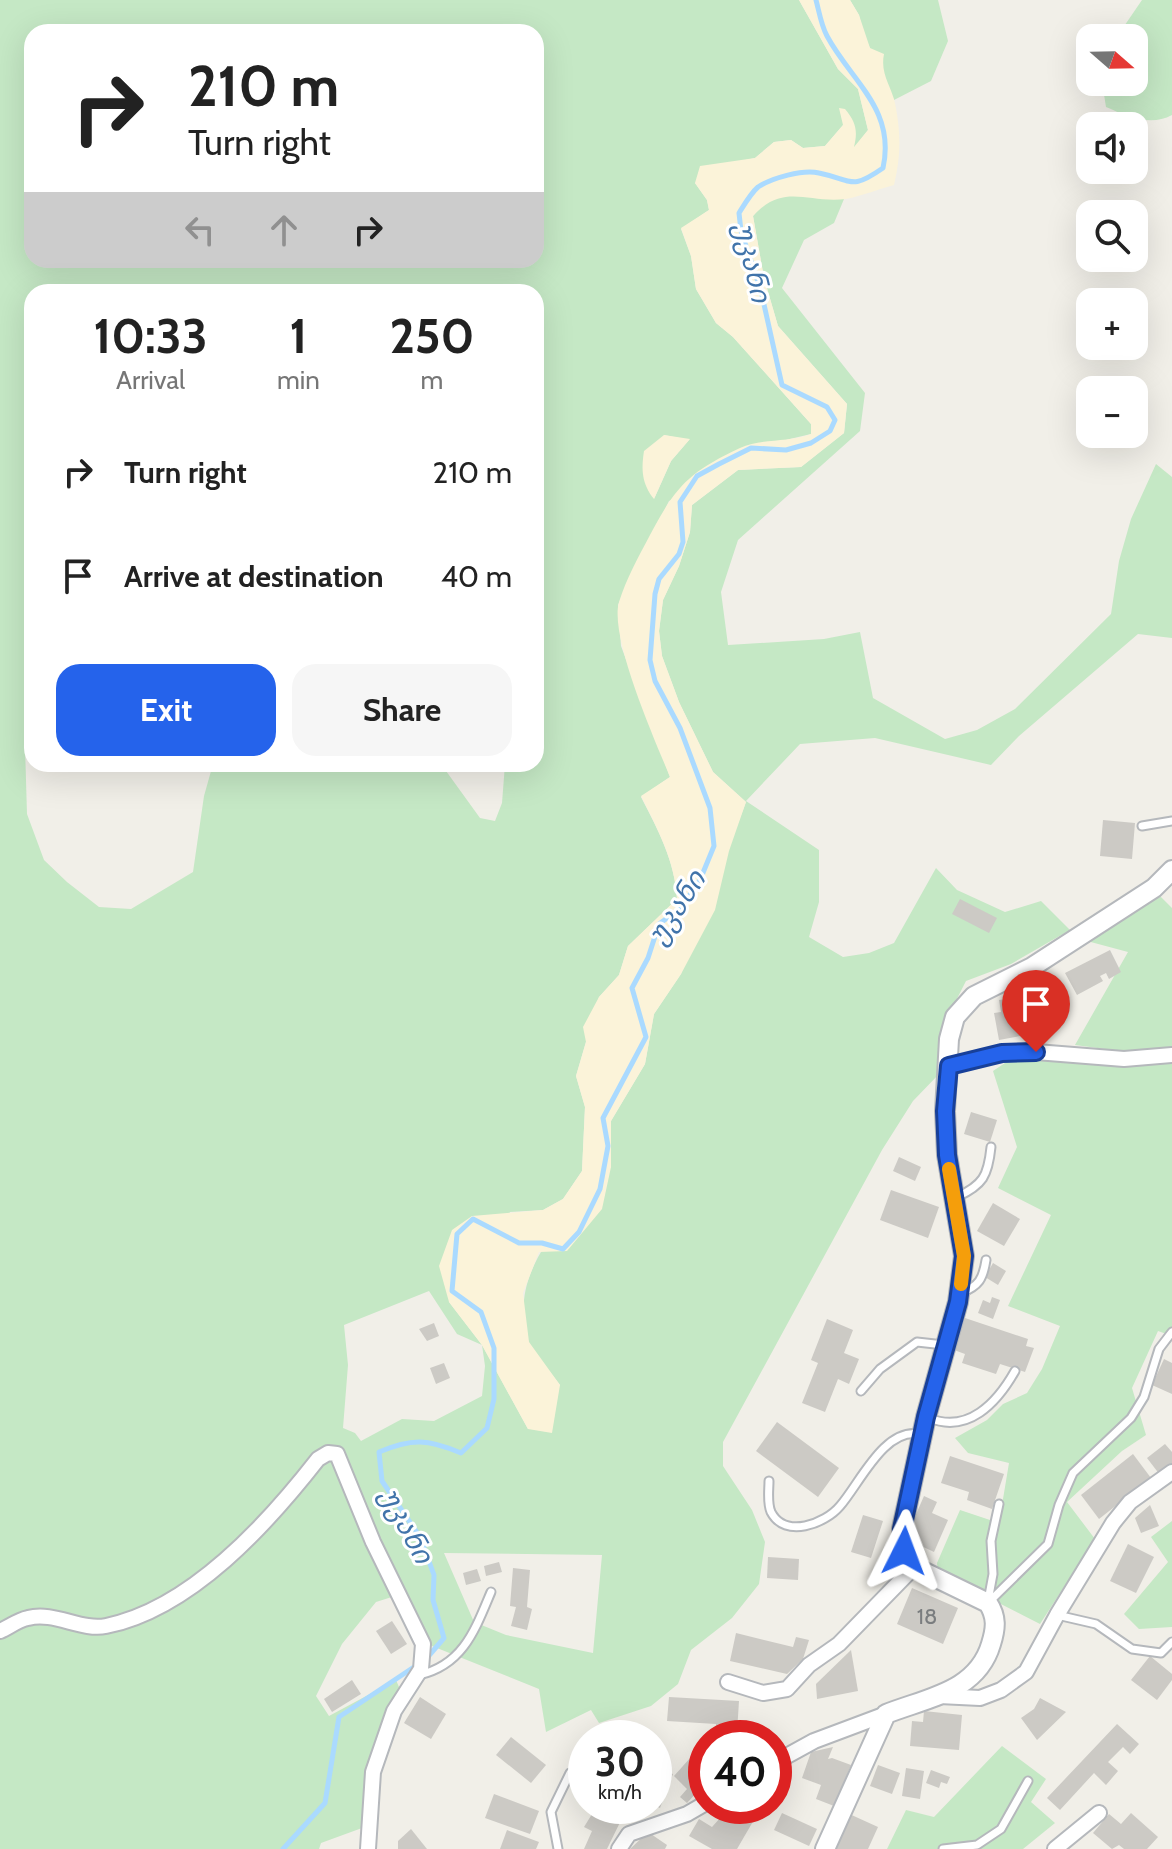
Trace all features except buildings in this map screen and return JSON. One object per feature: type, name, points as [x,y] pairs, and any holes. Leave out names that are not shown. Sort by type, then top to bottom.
[{"type":"street","points":[[792,1753],[814,1741],[939,1696],[965,1682],[979,1669],[996,1629],[995,1613],[988,1603],[914,1567],[904,1551],[902,1529],[924,1426],[960,1294],[964,1256],[946,1140],[949,1039],[955,1017],[974,996],[1032,967],[1154,888],[1172,870]]},
{"type":"street","points":[[949,1066],[1002,1053],[1036,1052],[1124,1059],[1172,1055]]},
{"type":"street","points":[[0,1631],[30,1617],[103,1627],[129,1619],[175,1596],[213,1571],[277,1512],[318,1459],[328,1453],[337,1454],[373,1542],[423,1644],[421,1666],[394,1711],[373,1772],[368,1849]]},
{"type":"street","points":[[939,1696],[980,1698],[1001,1690],[1026,1672],[1057,1615],[1130,1502],[1172,1472]]},
{"type":"street","points":[[728,1682],[763,1693],[787,1689],[809,1665],[839,1644],[914,1567]]},
{"type":"street","points":[[825,1849],[886,1714]]},
{"type":"street","points":[[619,1849],[629,1834],[688,1813]]},
{"type":"street","points":[[1055,1849],[1099,1813]]},
{"type":"lane","points":[[1142,826],[1172,821]]},
{"type":"lane","points":[[954,1199],[976,1188],[984,1177],[991,1147]]},
{"type":"lane","points":[[960,1294],[976,1287],[983,1276],[986,1260]]},
{"type":"lane","points":[[988,1603],[1048,1544],[1073,1473],[1131,1418],[1144,1397],[1159,1349],[1172,1332]]},
{"type":"lane","points":[[861,1391],[880,1369],[917,1342],[946,1346]]},
{"type":"lane","points":[[769,1481],[769,1508],[777,1521],[796,1528],[816,1523],[839,1508],[867,1465],[900,1436],[924,1426],[978,1416],[1003,1393],[1015,1371]]},
{"type":"lane","points":[[988,1603],[993,1574],[991,1541],[999,1504]]},
{"type":"lane","points":[[421,1666],[435,1671],[452,1661],[471,1639],[491,1592]]},
{"type":"lane","points":[[1057,1615],[1096,1624],[1132,1649],[1161,1653],[1172,1642]]},
{"type":"lane","points":[[558,1849],[551,1812],[568,1777]]},
{"type":"lane","points":[[943,1849],[977,1845],[1001,1829],[1028,1781]]},
{"type":"green space","points":[[0,0],[799,0],[838,69],[858,89],[868,130],[853,150],[839,108],[844,124],[825,146],[803,148],[791,140],[774,142],[755,158],[737,162],[695,183],[707,200],[709,210],[681,229],[691,256],[696,289],[716,323],[733,337],[811,424],[811,434],[777,442],[669,501],[618,605],[621,646],[670,777],[641,797],[669,859],[677,899],[628,946],[619,975],[599,997],[576,1076],[585,1107],[582,1171],[563,1199],[543,1210],[510,1212],[449,1302],[482,1345],[528,1429],[560,1385],[530,1346],[524,1314],[526,1289],[534,1266],[560,1224],[611,1167],[611,1121],[645,1064],[654,1014],[681,974],[746,802],[713,772],[679,702],[662,656],[659,631],[663,600],[690,532],[692,505],[738,470],[801,467],[844,433],[847,404],[778,326],[764,278],[753,216],[766,201],[791,195],[844,199],[834,223],[804,240],[782,288],[865,393],[860,431],[738,540],[721,592],[728,645],[824,639],[860,632],[873,698],[945,739],[977,730],[1015,709],[1111,614],[1119,561],[1131,519],[1156,464],[1172,477],[1172,638],[1138,634],[1019,736],[991,765],[875,738],[800,744],[746,801],[819,850],[819,902],[809,937],[843,957],[869,953],[894,943],[936,868],[957,890],[1005,912],[1041,901],[1070,930],[1011,964],[966,981],[941,1030],[940,1073],[913,1101],[882,1150],[723,1442],[723,1466],[752,1510],[765,1542],[759,1584],[732,1618],[691,1650],[678,1684],[651,1706],[608,1720],[597,1720],[591,1710],[546,1732],[539,1689],[417,1640],[395,1596],[376,1602],[342,1644],[316,1696],[329,1716],[396,1680],[402,1694],[362,1828],[321,1843],[319,1849],[0,1849]],"holes":[[[664,435],[689,440],[671,461],[654,499]],[[429,1291],[457,1334],[482,1345],[485,1366],[482,1396],[434,1421],[402,1419],[361,1441],[355,1433],[343,1428],[348,1365],[344,1325]],[[444,1553],[602,1555],[593,1653],[506,1635],[474,1622]]]},
{"type":"green space","points":[[850,0],[938,0],[948,41],[931,81],[894,100]]},
{"type":"green space","points":[[1142,0],[1172,0],[1172,115],[1148,120],[1148,112],[1117,112],[1106,107],[1104,96],[1148,96],[1148,24],[1126,24]]},
{"type":"green space","points":[[1159,895],[1172,908],[1172,1047],[1120,1051],[1075,1045],[1128,952],[1087,941]]},
{"type":"green space","points":[[1033,1056],[1172,1060],[1172,1336],[1158,1331],[1132,1388],[1146,1435],[1122,1451],[1067,1502],[1095,1539],[1040,1624],[938,1572],[937,1563],[960,1510],[999,1523],[1009,1463],[968,1453],[955,1438],[987,1420],[1003,1404],[1027,1393],[1042,1369],[1060,1326],[1008,1306],[1051,1215],[998,1188],[1017,1147],[993,1071],[1008,1061]]},
{"type":"green space","points":[[1172,1521],[1172,1627],[1139,1629],[1124,1614],[1168,1562],[1151,1537]]},
{"type":"green space","points":[[1002,1746],[1046,1779],[1031,1802],[1055,1823],[1023,1849],[887,1849],[906,1810],[934,1817]]},
{"type":"sand","points":[[799,0],[850,0],[859,15],[870,48],[884,54],[885,74],[895,103],[898,125],[899,154],[894,185],[846,199],[786,197],[764,206],[753,216],[764,278],[778,326],[847,404],[844,433],[801,467],[738,470],[692,505],[690,532],[663,600],[659,631],[662,656],[679,702],[713,772],[746,802],[729,851],[715,910],[681,974],[654,1014],[645,1064],[611,1121],[611,1167],[602,1209],[567,1251],[539,1252],[523,1293],[529,1342],[560,1385],[552,1433],[528,1429],[482,1345],[449,1302],[439,1266],[452,1230],[472,1216],[543,1210],[563,1199],[582,1171],[585,1107],[576,1076],[586,1042],[583,1027],[599,997],[619,975],[628,946],[677,899],[669,859],[641,796],[670,777],[635,689],[621,639],[619,602],[629,576],[668,504],[696,473],[748,445],[811,434],[811,424],[733,337],[716,323],[696,289],[691,256],[681,228],[709,210],[707,200],[695,183],[700,166],[755,158],[774,142],[791,140],[803,148],[825,146],[843,125],[839,108],[845,109],[854,123],[854,147],[868,130],[858,89],[838,69]]},
{"type":"sand","points":[[664,435],[690,439],[671,461],[654,499],[643,476],[644,451]]},
{"type":"waterway","name":"უკანი","points":[[426,1659],[444,1638],[433,1600],[434,1575],[420,1537],[382,1481],[379,1452],[401,1444],[420,1442],[461,1453],[487,1428],[494,1399],[494,1348],[481,1312],[452,1291],[457,1234],[473,1219],[519,1243],[542,1243],[563,1249],[579,1232],[600,1189],[608,1146],[603,1118],[646,1037],[632,988],[648,958],[659,924],[681,908],[700,880],[714,846],[710,808],[680,728],[655,681],[650,660],[659,579],[679,554],[683,542],[680,502],[697,476],[719,464],[751,448],[786,450],[811,443],[830,431],[835,420],[827,407],[782,385],[761,291],[741,231],[739,213],[758,187],[779,178],[812,172],[857,182],[883,168],[885,147],[877,112],[827,36],[816,0]]},
{"type":"waterway","name":"უკანი","points":[[283,1849],[325,1803],[339,1717],[417,1665]]},
{"type":"slow traffic","points":[[949,1169],[964,1256],[961,1284]]},
{"type":"route","points":[[904,1551],[902,1529],[926,1417],[958,1302],[964,1256],[947,1155],[945,1111],[949,1066],[1002,1053],[1036,1052]]}]
